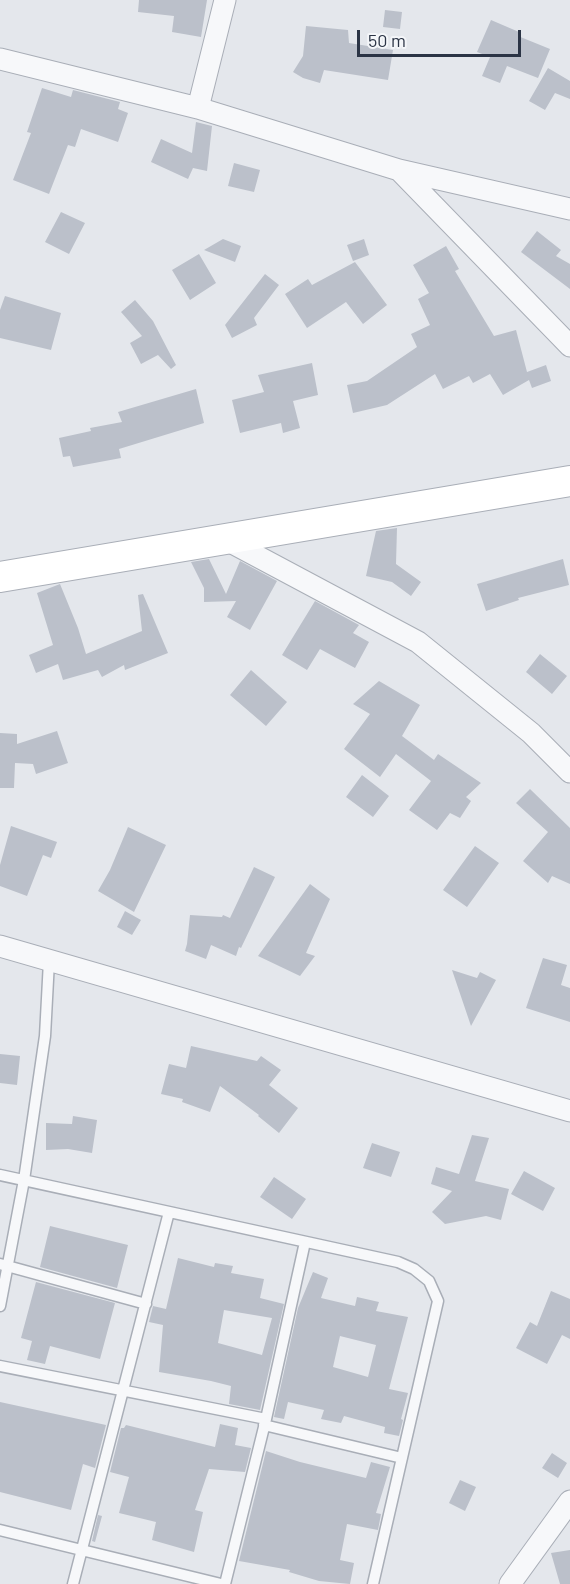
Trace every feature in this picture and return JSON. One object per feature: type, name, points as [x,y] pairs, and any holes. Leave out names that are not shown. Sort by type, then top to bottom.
[{"type":"main road","points":[[0,577],[570,481]]},
{"type":"street","points":[[198,108],[225,0]]},
{"type":"street","points":[[0,59],[198,108],[399,170],[570,209]]},
{"type":"street","points":[[399,170],[570,346]]},
{"type":"street","points":[[224,538],[418,642],[531,733],[570,772]]},
{"type":"street","points":[[0,946],[570,1112]]},
{"type":"street","points":[[510,1584],[570,1501]]},
{"type":"lane","points":[[0,1306],[4,1265],[24,1180],[45,1036],[49,961]]},
{"type":"lane","points":[[0,1175],[398,1262],[414,1269],[429,1281],[438,1301],[373,1584]]},
{"type":"lane","points":[[73,1584],[169,1212]]},
{"type":"lane","points":[[0,1530],[223,1584],[265,1422],[304,1242]]},
{"type":"lane","points":[[4,1265],[146,1304]]},
{"type":"lane","points":[[0,1365],[265,1422],[402,1458]]},
{"type":"building","points":[[139,0],[207,0],[201,37],[172,32],[174,16],[138,12]]},
{"type":"building","points":[[385,10],[402,12],[400,29],[383,27]]},
{"type":"building","points":[[491,20],[519,32],[518,36],[550,49],[538,78],[507,66],[500,83],[482,76],[490,57],[477,52]]},
{"type":"building","points":[[306,26],[348,30],[349,43],[393,50],[388,80],[324,70],[320,83],[293,72],[303,56]]},
{"type":"building","points":[[548,68],[570,81],[570,99],[555,93],[545,110],[529,101]]},
{"type":"building","points":[[42,88],[71,97],[73,90],[120,102],[118,109],[128,113],[118,142],[81,129],[75,147],[68,145],[49,194],[13,180],[31,133],[27,132]]},
{"type":"building","points":[[196,122],[212,126],[207,171],[193,168],[188,179],[151,162],[161,139],[192,153]]},
{"type":"building","points":[[234,163],[260,170],[254,192],[228,186]]},
{"type":"building","points":[[61,212],[85,223],[69,254],[45,242]]},
{"type":"building","points":[[537,231],[561,250],[556,256],[570,264],[570,289],[521,252]]},
{"type":"building","points":[[223,239],[241,246],[235,262],[204,250]]},
{"type":"building","points":[[364,239],[369,255],[353,261],[347,245]]},
{"type":"building","points":[[446,246],[459,269],[455,271],[494,336],[516,330],[527,372],[546,365],[551,381],[532,388],[529,380],[503,395],[490,374],[473,383],[469,376],[443,389],[435,374],[387,405],[353,413],[347,385],[367,381],[417,347],[411,334],[430,325],[418,299],[429,293],[413,265]]},
{"type":"building","points":[[199,254],[216,283],[190,300],[172,270]]},
{"type":"building","points":[[355,262],[387,305],[363,324],[346,302],[307,328],[285,294],[308,279],[312,285]]},
{"type":"building","points":[[265,274],[279,285],[254,318],[257,325],[232,338],[225,325]]},
{"type":"building","points":[[5,296],[61,313],[51,350],[0,338],[0,310]]},
{"type":"building","points":[[135,300],[153,321],[176,365],[171,369],[158,355],[141,364],[130,343],[142,336],[121,312]]},
{"type":"building","points":[[312,363],[318,395],[293,401],[300,428],[283,433],[281,423],[240,433],[232,400],[264,392],[258,375]]},
{"type":"building","points":[[196,389],[204,423],[119,449],[121,458],[73,467],[70,456],[63,457],[59,438],[91,431],[90,428],[122,422],[118,412]]},
{"type":"building","points":[[397,528],[396,564],[421,582],[411,596],[392,582],[366,576],[376,531]]},
{"type":"building","points":[[209,559],[226,594],[240,561],[277,581],[250,630],[227,617],[236,601],[204,602],[204,588],[191,562]]},
{"type":"building","points":[[563,559],[569,585],[518,598],[519,600],[486,611],[477,584]]},
{"type":"building","points":[[60,584],[86,654],[142,631],[138,595],[143,594],[168,653],[125,670],[124,665],[102,677],[98,670],[63,680],[58,664],[36,673],[29,655],[53,645],[37,593]]},
{"type":"building","points":[[315,601],[359,625],[353,633],[369,642],[355,668],[320,649],[307,670],[282,655]]},
{"type":"building","points":[[540,654],[567,676],[552,694],[526,672]]},
{"type":"building","points":[[251,670],[287,702],[266,726],[230,695]]},
{"type":"building","points":[[379,681],[420,705],[402,736],[434,760],[438,754],[481,783],[466,797],[471,801],[460,818],[450,813],[437,830],[409,810],[431,781],[396,754],[380,777],[344,749],[370,714],[353,704]]},
{"type":"building","points":[[57,731],[68,763],[36,774],[33,764],[15,763],[14,788],[0,788],[0,733],[17,734],[17,744]]},
{"type":"building","points":[[362,775],[389,796],[373,817],[346,797]]},
{"type":"building","points":[[530,789],[570,828],[570,884],[552,876],[548,883],[523,861],[548,832],[516,803]]},
{"type":"building","points":[[11,826],[57,842],[51,858],[43,855],[27,896],[0,886],[0,865]]},
{"type":"building","points":[[128,827],[166,845],[134,912],[98,891],[110,870]]},
{"type":"building","points":[[475,846],[499,863],[467,907],[443,890]]},
{"type":"building","points":[[254,867],[275,877],[236,956],[211,945],[206,959],[185,951],[190,915],[222,917],[223,915],[230,918]]},
{"type":"building","points":[[310,884],[330,899],[306,953],[315,956],[300,976],[258,956]]},
{"type":"building","points":[[125,911],[141,920],[132,935],[117,927]]},
{"type":"building","points":[[543,958],[567,965],[561,985],[570,988],[570,1022],[526,1008]]},
{"type":"building","points":[[452,970],[477,978],[480,972],[496,980],[471,1026]]},
{"type":"building","points":[[191,1046],[257,1061],[261,1056],[281,1070],[269,1085],[298,1108],[279,1133],[220,1086],[210,1112],[182,1102],[183,1099],[161,1094],[169,1064],[186,1068]]},
{"type":"building","points":[[0,1054],[20,1056],[17,1085],[0,1083]]},
{"type":"building","points":[[73,1116],[97,1120],[92,1153],[68,1149],[46,1150],[46,1123],[72,1124]]},
{"type":"building","points":[[472,1135],[489,1138],[475,1181],[509,1189],[501,1220],[486,1216],[445,1224],[432,1212],[452,1191],[431,1184],[436,1167],[459,1174]]},
{"type":"building","points":[[372,1143],[400,1152],[391,1177],[363,1168]]},
{"type":"building","points":[[524,1171],[555,1188],[543,1211],[511,1194]]},
{"type":"building","points":[[274,1177],[306,1199],[292,1219],[260,1197]]},
{"type":"building","points":[[50,1226],[128,1245],[117,1288],[40,1267]]},
{"type":"building","points":[[178,1258],[214,1267],[215,1263],[233,1266],[231,1273],[264,1279],[260,1298],[284,1304],[260,1410],[229,1404],[231,1386],[159,1372],[163,1325],[149,1322],[153,1306],[166,1309]],"holes":[[[224,1310],[272,1318],[262,1355],[218,1343]]]},
{"type":"building","points":[[313,1272],[328,1278],[321,1298],[355,1306],[357,1297],[379,1302],[376,1311],[408,1317],[389,1389],[408,1393],[399,1436],[384,1433],[385,1427],[344,1416],[341,1423],[321,1419],[324,1410],[288,1402],[284,1419],[274,1417],[298,1308]],"holes":[[[340,1336],[376,1345],[368,1377],[333,1367]]]},
{"type":"building","points":[[36,1282],[115,1303],[100,1359],[50,1346],[45,1364],[27,1360],[32,1341],[21,1338]]},
{"type":"building","points":[[551,1291],[570,1299],[570,1339],[562,1335],[547,1364],[516,1348],[530,1322],[537,1326]]},
{"type":"building","points":[[0,1402],[106,1425],[95,1468],[83,1464],[71,1510],[0,1492]]},
{"type":"building","points":[[220,1424],[238,1428],[235,1445],[251,1448],[245,1472],[209,1469],[195,1510],[203,1512],[194,1552],[152,1540],[156,1522],[119,1513],[129,1477],[110,1472],[121,1428],[126,1425],[215,1447]]},
{"type":"building","points":[[266,1451],[366,1478],[371,1462],[390,1467],[376,1513],[381,1514],[378,1530],[347,1524],[340,1560],[354,1563],[350,1584],[319,1581],[289,1572],[290,1570],[239,1561]]},
{"type":"building","points":[[552,1453],[567,1463],[558,1478],[542,1468]]},
{"type":"building","points":[[460,1480],[476,1487],[465,1511],[449,1503]]},
{"type":"building","points":[[98,1515],[102,1516],[95,1542],[92,1541]]},
{"type":"building","points":[[570,1550],[570,1584],[560,1584],[551,1553]]}]
